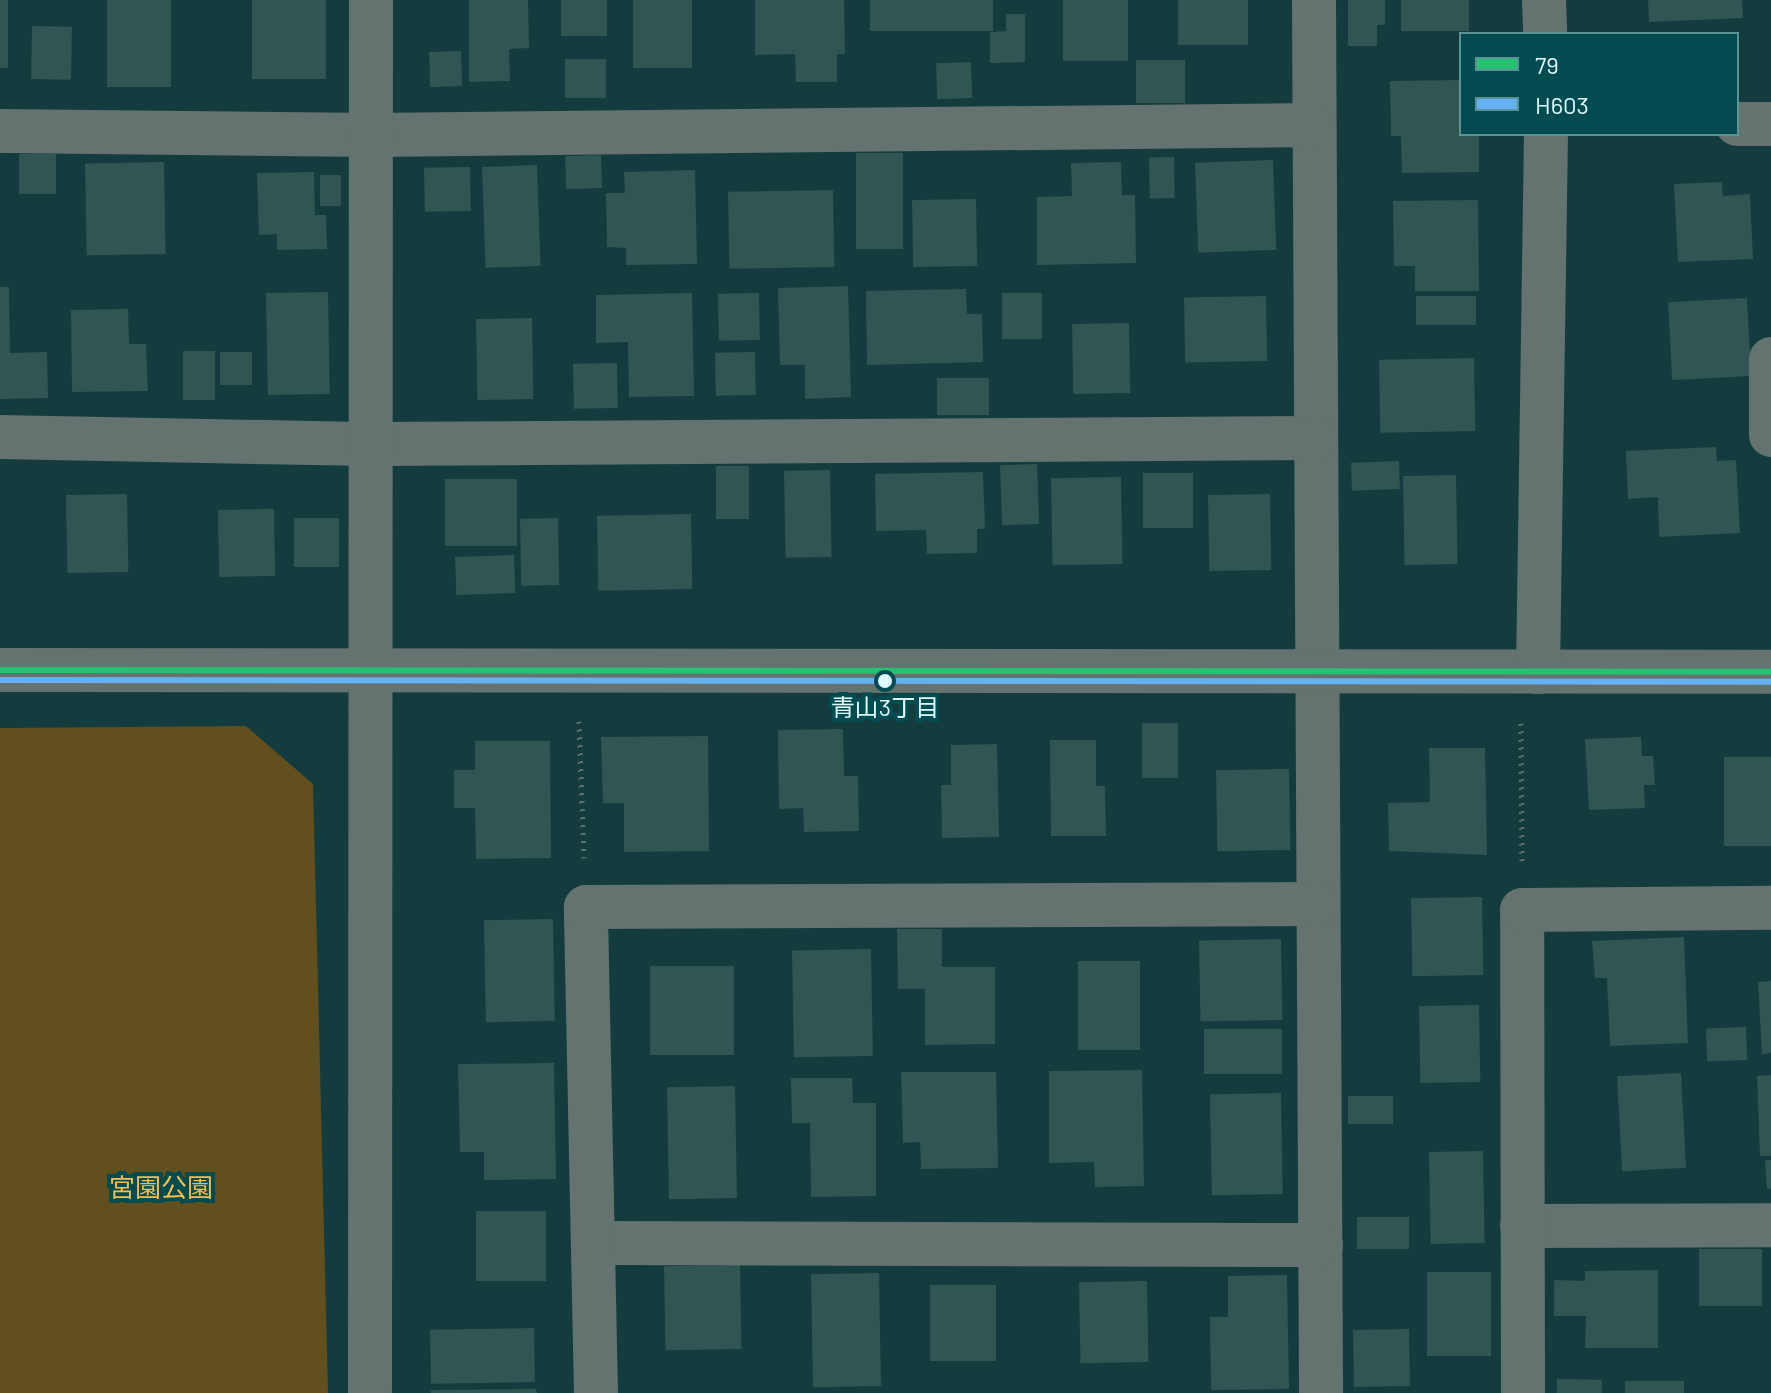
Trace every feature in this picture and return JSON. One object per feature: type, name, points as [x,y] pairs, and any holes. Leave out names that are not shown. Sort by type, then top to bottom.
[{"type":"street","points":[[370,1393],[371,0]]},
{"type":"street","points":[[1314,0],[1321,1393]]},
{"type":"street","points":[[1544,0],[1545,32]]},
{"type":"street","points":[[1739,124],[1771,124]]},
{"type":"street","points":[[0,131],[371,135],[1314,125]]},
{"type":"street","points":[[1538,672],[1546,136]]},
{"type":"street","points":[[1771,359],[1771,435]]},
{"type":"street","points":[[0,437],[371,444],[1316,438]]},
{"type":"street","points":[[0,670],[1771,672]]},
{"type":"street","points":[[596,1393],[596,1243],[586,907],[1318,904]]},
{"type":"street","points":[[1523,1393],[1522,910],[1771,908]]},
{"type":"street","points":[[1522,1226],[1771,1225]]},
{"type":"street","points":[[596,1243],[1321,1245]]},
{"type":"path","points":[[578,712],[586,907]]},
{"type":"path","points":[[1521,714],[1522,910]]},
{"type":"green space","name":"宮園公園","points":[[246,726],[313,784],[328,1393],[0,1393],[0,728]]},
{"type":"building","points":[[0,0],[8,0],[8,68],[0,68]]},
{"type":"building","points":[[107,0],[171,0],[171,87],[107,87]]},
{"type":"building","points":[[252,0],[326,0],[326,79],[252,79]]},
{"type":"building","points":[[469,0],[528,0],[529,48],[509,49],[510,81],[469,82]]},
{"type":"building","points":[[561,0],[607,0],[607,36],[561,36]]},
{"type":"building","points":[[633,0],[692,0],[692,68],[633,68]]},
{"type":"building","points":[[755,0],[844,0],[845,54],[837,54],[837,82],[796,82],[795,54],[755,55]]},
{"type":"building","points":[[870,0],[993,0],[993,31],[870,31]]},
{"type":"building","points":[[1063,0],[1128,0],[1128,61],[1063,61]]},
{"type":"building","points":[[1178,0],[1248,0],[1248,45],[1178,45]]},
{"type":"building","points":[[1348,0],[1385,0],[1385,25],[1377,25],[1377,46],[1348,46]]},
{"type":"building","points":[[1401,0],[1469,0],[1469,31],[1401,31]]},
{"type":"building","points":[[1648,0],[1742,0],[1743,18],[1649,22]]},
{"type":"building","points":[[1006,14],[1025,14],[1025,62],[990,63],[990,32],[1006,31]]},
{"type":"building","points":[[32,26],[72,27],[71,80],[31,79]]},
{"type":"building","points":[[461,51],[462,86],[430,87],[429,52]]},
{"type":"building","points":[[565,59],[606,59],[606,98],[565,98]]},
{"type":"building","points":[[1136,60],[1185,60],[1185,103],[1136,103]]},
{"type":"building","points":[[971,62],[972,98],[937,99],[936,63]]},
{"type":"building","points":[[1459,80],[1459,136],[1479,136],[1479,172],[1402,173],[1401,136],[1391,136],[1390,81]]},
{"type":"building","points":[[856,153],[903,153],[903,249],[856,249]]},
{"type":"building","points":[[19,154],[56,154],[56,194],[19,194]]},
{"type":"building","points":[[601,155],[602,188],[566,189],[565,156]]},
{"type":"building","points":[[1149,157],[1174,157],[1175,198],[1150,198]]},
{"type":"building","points":[[1273,160],[1276,250],[1198,253],[1195,163]]},
{"type":"building","points":[[164,162],[166,254],[87,255],[85,163]]},
{"type":"building","points":[[1121,162],[1122,195],[1135,195],[1136,263],[1037,265],[1037,197],[1072,196],[1071,163]]},
{"type":"building","points":[[537,165],[541,266],[486,268],[482,167]]},
{"type":"building","points":[[470,167],[471,211],[425,212],[424,168]]},
{"type":"building","points":[[695,170],[697,264],[626,265],[626,248],[607,247],[606,193],[625,193],[624,172]]},
{"type":"building","points":[[314,172],[315,215],[326,215],[327,249],[277,250],[277,234],[259,235],[257,173]]},
{"type":"building","points":[[320,175],[341,175],[341,206],[320,206]]},
{"type":"building","points":[[1722,182],[1723,196],[1750,194],[1753,259],[1678,262],[1674,184]]},
{"type":"building","points":[[833,190],[834,267],[729,269],[728,192]]},
{"type":"building","points":[[976,199],[977,266],[913,267],[912,200]]},
{"type":"building","points":[[1478,200],[1479,291],[1415,291],[1415,266],[1394,266],[1393,201]]},
{"type":"building","points":[[848,286],[851,397],[805,399],[805,365],[780,365],[778,288]]},
{"type":"building","points":[[0,287],[9,287],[10,353],[47,352],[48,398],[0,399]]},
{"type":"building","points":[[966,289],[967,314],[982,314],[983,362],[867,365],[866,291]]},
{"type":"building","points":[[328,292],[330,394],[268,395],[266,293]]},
{"type":"building","points":[[692,293],[694,396],[629,397],[628,342],[596,343],[596,295]]},
{"type":"building","points":[[759,293],[760,340],[719,341],[718,294]]},
{"type":"building","points":[[1002,293],[1042,293],[1042,339],[1002,339]]},
{"type":"building","points":[[1266,296],[1267,361],[1185,362],[1184,297]]},
{"type":"building","points":[[1416,296],[1476,296],[1476,325],[1416,325]]},
{"type":"building","points":[[1747,298],[1751,376],[1672,380],[1668,302]]},
{"type":"building","points":[[128,309],[129,344],[146,344],[148,391],[72,392],[71,310]]},
{"type":"building","points":[[532,318],[533,399],[477,400],[476,319]]},
{"type":"building","points":[[1129,323],[1130,393],[1073,394],[1072,324]]},
{"type":"building","points":[[183,351],[215,351],[215,400],[183,400]]},
{"type":"building","points":[[220,352],[252,352],[252,385],[220,385]]},
{"type":"building","points":[[755,352],[756,395],[716,396],[715,353]]},
{"type":"building","points":[[1474,358],[1475,431],[1380,433],[1379,360]]},
{"type":"building","points":[[617,363],[618,408],[574,409],[573,364]]},
{"type":"building","points":[[937,378],[989,378],[989,415],[937,415]]},
{"type":"building","points":[[1716,447],[1717,461],[1736,460],[1740,533],[1659,537],[1658,497],[1628,499],[1626,451]]},
{"type":"building","points":[[1399,461],[1400,489],[1352,491],[1351,463]]},
{"type":"building","points":[[1037,464],[1039,524],[1002,525],[1000,465]]},
{"type":"building","points":[[716,466],[749,466],[749,519],[716,519]]},
{"type":"building","points":[[830,470],[832,557],[786,558],[784,471]]},
{"type":"building","points":[[983,472],[985,529],[977,529],[977,553],[927,554],[926,530],[876,531],[875,474]]},
{"type":"building","points":[[1143,473],[1193,473],[1193,528],[1143,528]]},
{"type":"building","points":[[1456,475],[1458,564],[1405,565],[1403,476]]},
{"type":"building","points":[[1121,477],[1123,564],[1053,565],[1051,478]]},
{"type":"building","points":[[445,479],[517,479],[517,546],[445,546]]},
{"type":"building","points":[[127,494],[128,572],[67,573],[66,495]]},
{"type":"building","points":[[1270,494],[1271,570],[1209,571],[1208,495]]},
{"type":"building","points":[[274,509],[275,576],[219,577],[218,510]]},
{"type":"building","points":[[691,514],[692,589],[598,591],[597,516]]},
{"type":"building","points":[[294,518],[339,518],[339,567],[294,567]]},
{"type":"building","points":[[558,518],[559,585],[521,586],[520,519]]},
{"type":"building","points":[[514,555],[515,593],[456,595],[455,557]]},
{"type":"building","points":[[1142,723],[1178,723],[1178,778],[1142,778]]},
{"type":"building","points":[[843,729],[844,776],[858,776],[859,831],[804,832],[803,808],[779,809],[778,730]]},
{"type":"building","points":[[708,736],[709,851],[624,852],[624,803],[603,803],[601,737]]},
{"type":"building","points":[[1641,737],[1642,756],[1653,756],[1655,785],[1644,785],[1645,808],[1589,810],[1585,739]]},
{"type":"building","points":[[1050,740],[1096,740],[1096,786],[1105,786],[1106,836],[1051,836]]},
{"type":"building","points":[[475,741],[550,741],[551,858],[476,859],[475,808],[454,808],[454,770],[475,770]]},
{"type":"building","points":[[997,744],[999,837],[942,838],[941,785],[951,785],[951,745]]},
{"type":"building","points":[[1429,748],[1485,748],[1487,855],[1389,851],[1388,803],[1430,802]]},
{"type":"building","points":[[1724,757],[1771,757],[1771,846],[1724,846]]},
{"type":"building","points":[[1289,769],[1290,850],[1217,851],[1216,770]]},
{"type":"building","points":[[1482,897],[1483,975],[1412,976],[1411,898]]},
{"type":"building","points":[[553,919],[555,1021],[486,1022],[484,920]]},
{"type":"building","points":[[897,929],[942,929],[942,967],[995,967],[995,1044],[925,1045],[925,989],[898,989]]},
{"type":"building","points":[[1684,937],[1688,1043],[1610,1046],[1607,978],[1595,978],[1592,941]]},
{"type":"building","points":[[1281,939],[1282,1020],[1200,1021],[1199,940]]},
{"type":"building","points":[[871,949],[873,1056],[794,1057],[792,950]]},
{"type":"building","points":[[1078,961],[1140,961],[1140,1050],[1078,1050]]},
{"type":"building","points":[[650,966],[734,966],[734,1055],[650,1055]]},
{"type":"building","points":[[1771,981],[1771,1053],[1762,1054],[1758,982]]},
{"type":"building","points":[[1479,1005],[1480,1082],[1420,1083],[1419,1006]]},
{"type":"building","points":[[1746,1027],[1747,1060],[1707,1061],[1706,1028]]},
{"type":"building","points":[[1204,1029],[1282,1029],[1282,1074],[1204,1074]]},
{"type":"building","points":[[554,1063],[556,1179],[484,1180],[484,1152],[460,1152],[458,1064]]},
{"type":"building","points":[[1142,1070],[1144,1186],[1095,1187],[1094,1162],[1049,1163],[1049,1071]]},
{"type":"building","points":[[901,1072],[996,1072],[998,1168],[921,1169],[920,1142],[903,1143]]},
{"type":"building","points":[[1681,1073],[1686,1168],[1622,1171],[1617,1076]]},
{"type":"building","points":[[1771,1075],[1771,1156],[1760,1156],[1757,1076]]},
{"type":"building","points":[[791,1078],[852,1078],[853,1103],[876,1103],[876,1196],[811,1197],[810,1123],[792,1123]]},
{"type":"building","points":[[735,1086],[737,1198],[669,1199],[667,1087]]},
{"type":"building","points":[[1281,1093],[1283,1194],[1212,1195],[1210,1094]]},
{"type":"building","points":[[1348,1096],[1393,1096],[1393,1124],[1348,1124]]},
{"type":"building","points":[[1483,1151],[1485,1243],[1431,1244],[1429,1152]]},
{"type":"building","points":[[1765,1160],[1771,1160],[1771,1189],[1767,1189]]},
{"type":"building","points":[[476,1211],[546,1211],[546,1281],[476,1281]]},
{"type":"building","points":[[1357,1217],[1409,1217],[1409,1249],[1357,1249]]},
{"type":"building","points":[[1699,1249],[1762,1249],[1762,1306],[1699,1306]]},
{"type":"building","points":[[740,1265],[741,1349],[665,1350],[664,1266]]},
{"type":"building","points":[[1658,1270],[1658,1348],[1585,1348],[1586,1316],[1554,1316],[1554,1280],[1585,1281],[1585,1271]]},
{"type":"building","points":[[1427,1272],[1491,1272],[1491,1356],[1427,1356]]},
{"type":"building","points":[[879,1273],[881,1386],[813,1387],[811,1274]]},
{"type":"building","points":[[1287,1275],[1289,1389],[1211,1390],[1210,1317],[1228,1317],[1228,1276]]},
{"type":"building","points":[[1147,1281],[1148,1362],[1080,1363],[1079,1282]]},
{"type":"building","points":[[930,1285],[996,1285],[996,1361],[930,1361]]},
{"type":"building","points":[[534,1328],[535,1382],[431,1384],[430,1330]]},
{"type":"building","points":[[1409,1329],[1410,1386],[1354,1387],[1353,1330]]},
{"type":"building","points":[[1557,1379],[1602,1380],[1602,1393],[1557,1393]]},
{"type":"building","points":[[1625,1381],[1684,1381],[1684,1393],[1625,1393]]},
{"type":"building","points":[[536,1389],[537,1393],[431,1393],[431,1390]]},
{"type":"transit line","name":"79","points":[[0,670],[1771,672]]},
{"type":"transit line","name":"H603","points":[[0,680],[1771,682]]},
{"type":"place","name":"青山3丁目","points":[[885,681]]}]
